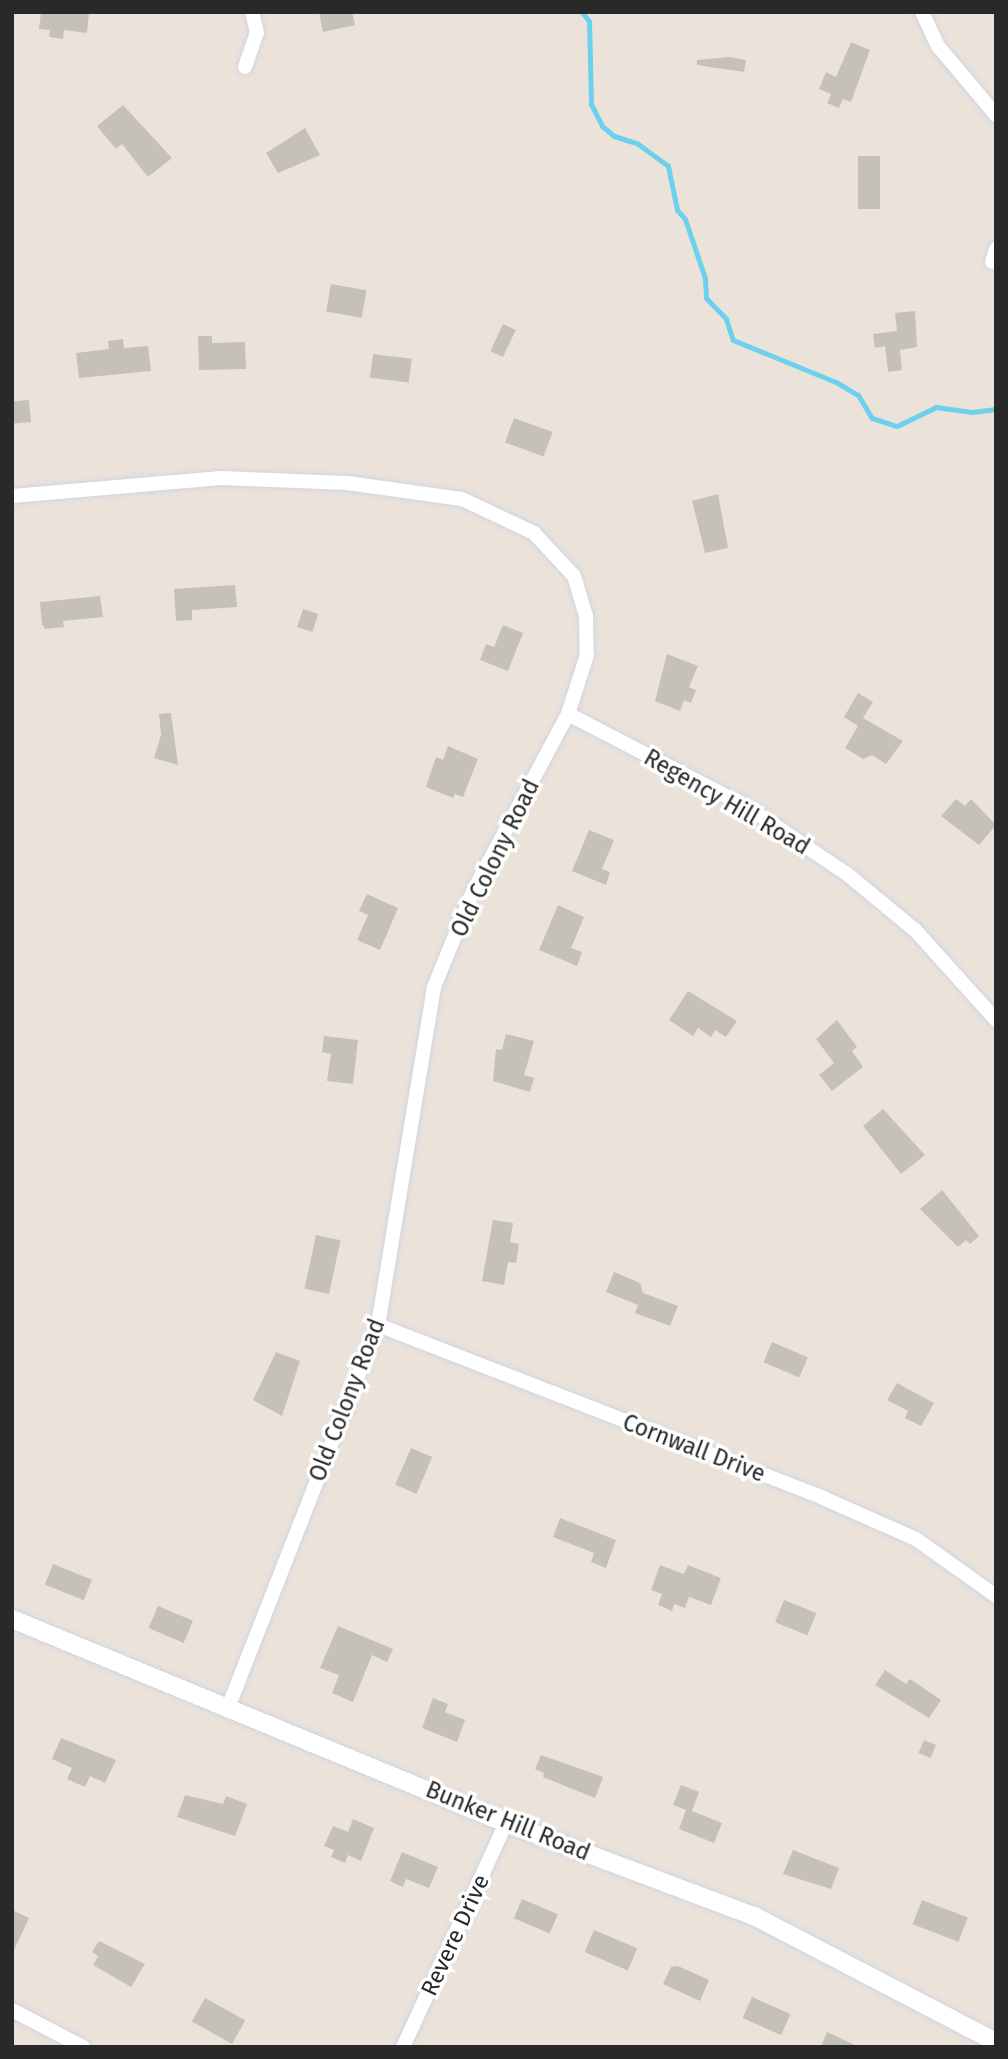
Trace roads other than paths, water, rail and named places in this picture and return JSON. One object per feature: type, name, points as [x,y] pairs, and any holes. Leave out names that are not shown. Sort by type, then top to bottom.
[{"type":"street","points":[[245,67],[257,33],[252,12]]},
{"type":"street","points":[[922,12],[938,46],[996,115]]},
{"type":"street","name":"Old Colony Road","points":[[12,496],[221,478],[347,483],[462,499],[534,533],[574,576],[586,617],[587,654],[568,714],[474,889],[434,987],[378,1325],[229,1705]]},
{"type":"street","name":"Regency Hill Road","points":[[568,714],[748,808],[847,874],[915,930],[996,1020]]},
{"type":"street","name":"Cornwall Drive","points":[[378,1325],[835,1503],[916,1539],[996,1596]]},
{"type":"street","name":"Bunker Hill Road","points":[[12,1619],[229,1705],[506,1823],[754,1916],[996,2042]]},
{"type":"street","name":"Revere Drive","points":[[403,2047],[506,1823]]},
{"type":"street","points":[[12,2010],[83,2047]]},
{"type":"waterway","points":[[582,12],[589,21],[591,104],[602,126],[614,136],[638,144],[668,166],[677,210],[685,219],[705,278],[706,298],[726,319],[733,340],[836,382],[858,395],[872,418],[897,426],[936,407],[972,412],[996,409]]}]
